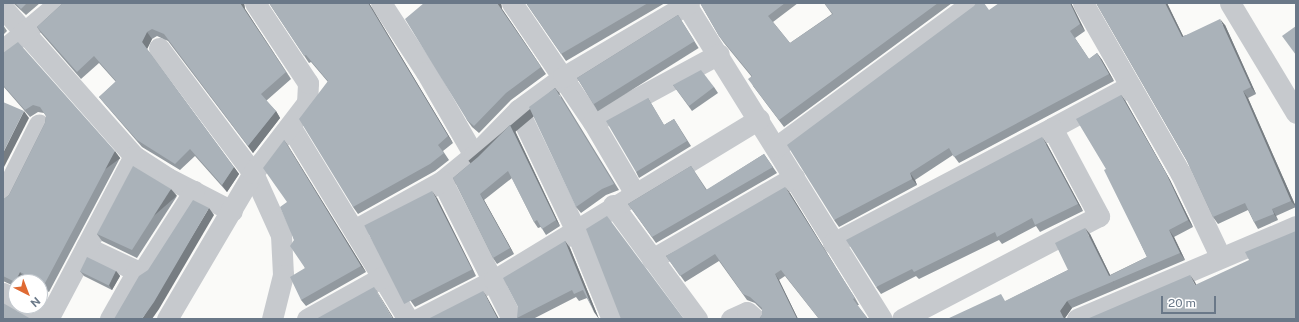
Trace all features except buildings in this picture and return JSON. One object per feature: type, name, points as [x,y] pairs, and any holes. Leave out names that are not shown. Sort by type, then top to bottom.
[{"type":"street","points":[[3,50],[59,3]]},
{"type":"street","points":[[167,319],[253,173],[307,104],[308,83],[254,3]]},
{"type":"street","points":[[512,3],[593,122],[634,192]]},
{"type":"street","points":[[776,146],[972,3]]},
{"type":"street","points":[[1083,3],[1181,174],[1220,256]]},
{"type":"street","points":[[1230,3],[1296,113]]},
{"type":"street","points":[[383,4],[426,72],[474,155]]},
{"type":"street","points":[[354,230],[442,181],[474,155],[518,110],[563,77],[687,4],[776,146],[833,243],[882,319]]},
{"type":"street","points":[[3,8],[134,156],[232,211]]},
{"type":"street","points":[[159,48],[253,173],[281,235],[283,275],[272,319]]},
{"type":"street","points":[[593,122],[719,54]]},
{"type":"street","points":[[833,243],[1130,86]]},
{"type":"street","points":[[518,110],[575,229],[612,319]]},
{"type":"street","points":[[418,319],[494,280],[612,205],[759,119]]},
{"type":"street","points":[[3,196],[38,124]]},
{"type":"street","points":[[290,126],[408,319]]},
{"type":"street","points":[[902,319],[1099,216],[1052,128]]},
{"type":"street","points":[[48,319],[134,156]]},
{"type":"street","points":[[652,259],[794,177]]},
{"type":"street","points":[[442,181],[494,280],[512,319]]},
{"type":"street","points":[[86,247],[137,271],[142,271],[147,267],[194,191]]},
{"type":"street","points":[[612,205],[697,319]]},
{"type":"street","points":[[1077,319],[1220,256],[1296,226]]},
{"type":"street","points":[[110,319],[137,271]]},
{"type":"street","points":[[306,319],[382,277]]},
{"type":"street","points":[[730,319],[747,312],[754,319]]}]
